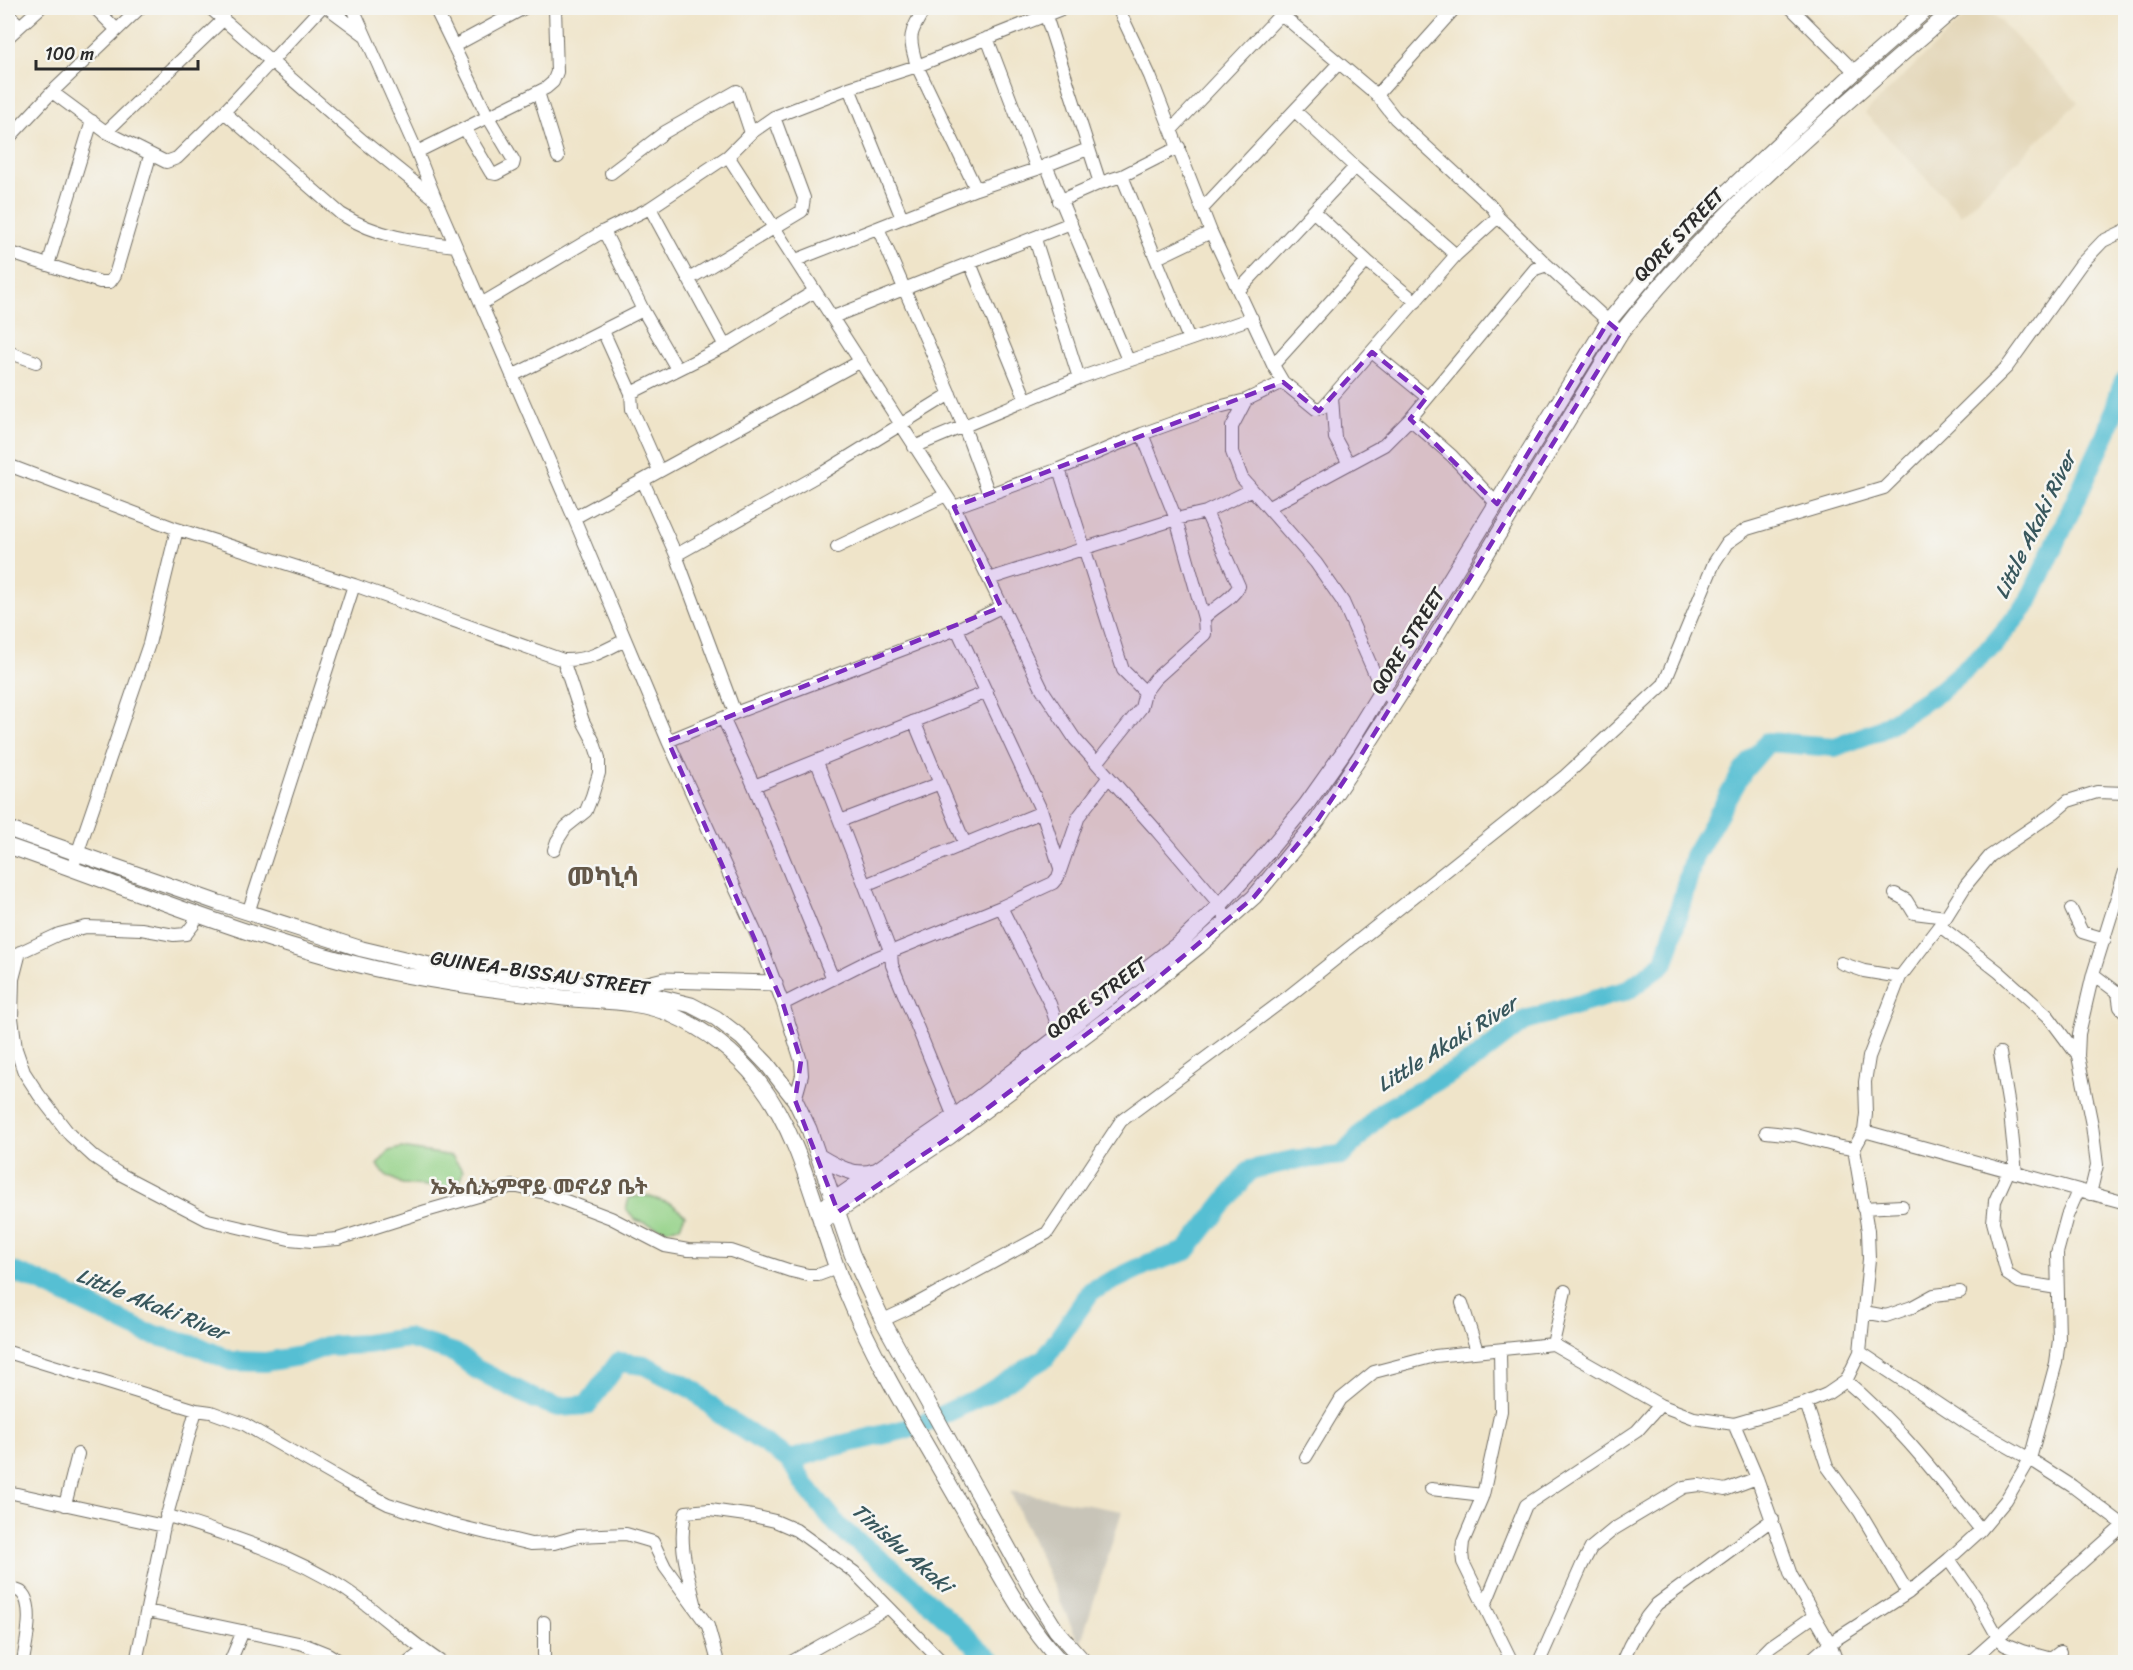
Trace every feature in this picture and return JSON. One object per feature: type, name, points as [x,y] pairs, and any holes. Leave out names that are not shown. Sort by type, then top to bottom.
[{"type":"main road","name":"QORE STREET","points":[[820,1217],[880,1169],[954,1117],[1060,1033],[1181,942],[1220,905],[1306,805],[1347,747],[1608,322],[1671,247],[1697,220],[1855,72],[1928,8]]},
{"type":"main road","name":"QORE STREET","points":[[836,1206],[870,1190],[949,1137],[1124,1006],[1254,897],[1317,821],[1395,702],[1621,333],[1648,297],[1730,210],[1849,100],[1955,8]]},
{"type":"main road","points":[[8,829],[248,913],[362,949],[438,967],[627,989],[691,1005],[716,1018],[742,1038],[767,1064],[795,1100],[820,1157],[858,1268],[883,1320],[1036,1598],[1056,1630],[1084,1662]]},
{"type":"main road","name":"GUINEA-BISSAU STREET","points":[[8,846],[269,938],[379,969],[438,982],[633,1004],[669,1013],[699,1029],[729,1051],[756,1079],[777,1108],[794,1142],[837,1268],[864,1331],[895,1392],[1027,1619],[1061,1662]]},
{"type":"main road","points":[[627,989],[664,980],[775,983]]},
{"type":"main road","points":[[820,1157],[840,1168],[867,1174],[880,1169]]},
{"type":"main road","points":[[847,1238],[849,1215],[870,1190]]},
{"type":"street","points":[[8,38],[40,8]]},
{"type":"street","points":[[95,8],[117,30]]},
{"type":"street","points":[[8,139],[52,92],[140,8]]},
{"type":"street","points":[[210,8],[363,141],[435,200]]},
{"type":"street","points":[[52,92],[106,132],[166,162],[177,158],[224,112],[270,60],[321,8]]},
{"type":"street","points":[[328,8],[365,35]]},
{"type":"street","points":[[353,8],[417,152],[435,200],[574,518],[668,741],[759,940],[801,1061],[802,1075],[795,1100]]},
{"type":"street","points":[[435,8],[488,117],[514,161],[513,165],[496,174],[491,173],[465,129]]},
{"type":"street","points":[[454,46],[524,8]]},
{"type":"street","points":[[417,152],[538,92],[553,82],[556,72],[555,8]]},
{"type":"street","points":[[925,8],[912,28],[910,38],[917,66],[976,189]]},
{"type":"street","points":[[481,304],[604,231],[650,208],[728,156],[751,133],[774,117],[849,88],[917,66],[1064,8]]},
{"type":"street","points":[[1119,8],[1150,76],[1211,232],[1273,365],[1283,382],[1316,409],[1323,407],[1456,255],[1498,217]]},
{"type":"street","points":[[1377,95],[1455,8]]},
{"type":"street","points":[[1791,8],[1855,72]]},
{"type":"street","points":[[1171,130],[1282,11],[1377,95],[1395,118],[1493,208],[1498,217],[1547,265],[1621,333]]},
{"type":"street","points":[[8,14],[20,26]]},
{"type":"street","points":[[1046,16],[1100,183]]},
{"type":"street","points":[[106,132],[224,20]]},
{"type":"street","points":[[987,38],[1041,167],[1071,224],[1128,360]]},
{"type":"street","points":[[1203,208],[1339,63]]},
{"type":"street","points":[[849,88],[902,218]]},
{"type":"street","points":[[611,173],[665,132],[736,91],[751,133]]},
{"type":"street","points":[[538,92],[558,157]]},
{"type":"street","points":[[1295,111],[1456,255]]},
{"type":"street","points":[[224,112],[341,214],[358,225],[398,239],[456,246]]},
{"type":"street","points":[[689,279],[802,212],[804,198],[774,117]]},
{"type":"street","points":[[48,265],[92,121]]},
{"type":"street","points":[[1059,201],[1122,176],[1179,147]]},
{"type":"street","points":[[795,260],[976,189],[1088,149]]},
{"type":"street","points":[[8,252],[100,282],[110,282],[115,275],[150,156]]},
{"type":"street","points":[[728,156],[954,507],[1042,689],[1075,740],[1220,905],[1227,921]]},
{"type":"street","points":[[1239,290],[1355,167]]},
{"type":"street","points":[[1122,176],[1189,339]]},
{"type":"street","points":[[650,208],[725,346]]},
{"type":"street","points":[[1314,212],[1416,302]]},
{"type":"street","points":[[833,316],[1071,224]]},
{"type":"street","points":[[878,228],[964,427],[989,494]]},
{"type":"street","points":[[883,1320],[1047,1233],[1121,1121],[1289,996],[1564,776],[1664,684],[1714,563],[1726,543],[1747,529],[1884,488],[2007,368],[2081,264],[2103,241],[2126,230]]},
{"type":"street","points":[[604,231],[642,310],[677,369]]},
{"type":"street","points":[[1157,258],[1211,232]]},
{"type":"street","points":[[1035,239],[1079,378]]},
{"type":"street","points":[[1273,365],[1367,261]]},
{"type":"street","points":[[970,263],[1026,400]]},
{"type":"street","points":[[1269,507],[1384,445],[1410,419],[1535,269],[1547,265]]},
{"type":"street","points":[[631,393],[725,346],[815,291]]},
{"type":"street","points":[[512,376],[642,310]]},
{"type":"street","points":[[914,447],[1079,378],[1252,318]]},
{"type":"street","points":[[603,331],[631,393],[632,409],[659,470]]},
{"type":"street","points":[[8,352],[36,362]]},
{"type":"street","points":[[1371,352],[1427,397]]},
{"type":"street","points":[[574,518],[861,361]]},
{"type":"street","points":[[954,507],[1059,469],[1211,409],[1246,400],[1283,382]]},
{"type":"street","points":[[676,555],[824,472],[950,394]]},
{"type":"street","points":[[1332,397],[1335,438],[1349,464]]},
{"type":"street","points":[[1246,400],[1232,427],[1232,452],[1242,478],[1316,563],[1343,602],[1382,690],[1395,702]]},
{"type":"street","points":[[1410,419],[1452,456],[1497,504]]},
{"type":"street","points":[[1097,763],[1141,708],[1145,692],[1170,663],[1205,634],[1204,618],[1176,519],[1143,434]]},
{"type":"street","points":[[8,465],[177,529],[354,585],[563,660],[592,657],[625,640]]},
{"type":"street","points":[[1059,469],[1123,670],[1145,692]]},
{"type":"street","points":[[643,481],[676,555],[735,713]]},
{"type":"street","points":[[989,579],[1176,519],[1206,512],[1251,490]]},
{"type":"street","points":[[837,547],[946,495]]},
{"type":"street","points":[[1204,618],[1212,609],[1235,594],[1239,586],[1206,512]]},
{"type":"street","points":[[72,869],[149,644],[177,529]]},
{"type":"street","points":[[248,913],[354,585]]},
{"type":"street","points":[[668,741],[735,713],[957,629],[1001,607]]},
{"type":"street","points":[[957,629],[1042,812],[1060,868]]},
{"type":"street","points":[[554,850],[566,827],[586,811],[599,772],[593,740],[583,721],[563,660]]},
{"type":"street","points":[[754,786],[987,692]]},
{"type":"street","points":[[723,718],[754,786],[833,979]]},
{"type":"street","points":[[914,721],[938,784],[965,844]]},
{"type":"street","points":[[817,762],[891,953],[892,965],[954,1117]]},
{"type":"street","points":[[783,1004],[868,962],[1053,883],[1058,877],[1079,816],[1108,778]]},
{"type":"street","points":[[840,821],[938,784]]},
{"type":"street","points":[[1306,1457],[1341,1399],[1374,1372],[1435,1356],[1553,1344],[1660,1405],[1694,1418],[1734,1425],[1806,1403],[1827,1394],[1846,1381],[1860,1352],[1869,1258],[1868,1231],[1854,1149],[1864,1131],[1865,1082],[1869,1057],[1900,977],[1943,921],[1966,885],[1990,856],[2068,801],[2097,792],[2126,794]]},
{"type":"street","points":[[865,885],[1042,812]]},
{"type":"street","points":[[1808,1662],[1830,1643],[1908,1593],[1981,1530],[2006,1500],[2030,1459],[2056,1363],[2059,1340],[2057,1252],[2067,1216],[2084,1192],[2097,1164],[2078,1056],[2080,1026],[2093,974],[2126,868]]},
{"type":"street","points":[[1895,894],[1906,900],[1914,913],[1943,921],[2048,1016],[2078,1056]]},
{"type":"street","points":[[1001,907],[1050,1004],[1060,1033]]},
{"type":"street","points":[[2071,909],[2082,932],[2105,939]]},
{"type":"street","points":[[8,958],[59,934],[86,927],[117,927],[174,935],[186,934],[197,914]]},
{"type":"street","points":[[8,946],[20,952]]},
{"type":"street","points":[[20,952],[13,979],[12,1018],[16,1049],[24,1072],[39,1095],[70,1135],[94,1157],[118,1173],[208,1220],[289,1239],[312,1241],[338,1239],[513,1186],[545,1193],[602,1214],[665,1246],[688,1250],[731,1251],[808,1275],[818,1275],[837,1268]]},
{"type":"street","points":[[1841,963],[1864,971],[1900,977]]},
{"type":"street","points":[[2093,974],[2122,992],[2120,1007],[2126,1013]]},
{"type":"street","points":[[2000,1053],[2010,1113],[2013,1172],[1995,1201],[1993,1222],[2007,1274],[2019,1282],[2058,1288]]},
{"type":"street","points":[[1864,1131],[2126,1203]]},
{"type":"street","points":[[1766,1132],[1796,1134],[1854,1149]]},
{"type":"street","points":[[1863,1208],[1902,1206]]},
{"type":"street","points":[[1553,1344],[1565,1291]]},
{"type":"street","points":[[1864,1312],[1886,1316],[1912,1308],[1934,1295],[1960,1292]]},
{"type":"street","points":[[1462,1303],[1477,1351]]},
{"type":"street","points":[[1500,1351],[1501,1411],[1483,1495],[1463,1542],[1462,1552],[1463,1562],[1512,1662]]},
{"type":"street","points":[[8,1352],[196,1410],[212,1412],[244,1424],[388,1504],[450,1524],[531,1544],[554,1542],[578,1536],[626,1533],[653,1542],[665,1567],[708,1626],[718,1662]]},
{"type":"street","points":[[1860,1352],[1968,1424],[2072,1486],[2125,1525],[1999,1639],[1970,1662]]},
{"type":"street","points":[[1846,1381],[1864,1395],[1921,1457],[1981,1530]]},
{"type":"street","points":[[1806,1403],[1827,1466],[1860,1512],[1908,1593]]},
{"type":"street","points":[[1485,1605],[1526,1505],[1637,1431],[1660,1405]]},
{"type":"street","points":[[136,1662],[165,1521],[196,1410]]},
{"type":"street","points":[[1734,1425],[1773,1519],[1791,1575],[1830,1643],[1838,1662]]},
{"type":"street","points":[[65,1505],[78,1454]]},
{"type":"street","points":[[1539,1662],[1582,1564],[1591,1548],[1606,1535],[1684,1487],[1699,1485],[1725,1490],[1757,1478]]},
{"type":"street","points":[[1431,1489],[1483,1495]]},
{"type":"street","points":[[8,1492],[65,1505],[165,1521],[264,1548],[342,1587],[423,1651],[441,1662]]},
{"type":"street","points":[[696,1608],[681,1528],[686,1512],[710,1510],[753,1516],[775,1521],[796,1530],[854,1572],[942,1662]]},
{"type":"street","points":[[1623,1662],[1630,1641],[1643,1619],[1657,1604],[1773,1519]]},
{"type":"street","points":[[1949,1559],[1975,1596],[1999,1639],[2022,1651],[2048,1658],[2060,1652]]},
{"type":"street","points":[[8,1588],[20,1591],[25,1597],[29,1614],[23,1662]]},
{"type":"street","points":[[791,1662],[887,1608]]},
{"type":"street","points":[[147,1611],[303,1644],[341,1662]]},
{"type":"street","points":[[1755,1662],[1771,1646],[1815,1616]]},
{"type":"street","points":[[544,1622],[544,1662]]},
{"type":"street","points":[[230,1662],[243,1631]]},
{"type":"street","points":[[409,1662],[423,1651]]},
{"type":"highlighted area","points":[[1608,322],[1621,333],[1358,760],[1317,821],[1254,897],[1124,1006],[949,1137],[838,1212],[795,1100],[801,1061],[783,1004],[668,741],[1001,607],[954,507],[1283,382],[1319,411],[1372,352],[1427,397],[1410,419],[1497,504]]},
{"type":"shaded area","points":[[1974,8],[1988,8],[2078,102],[1961,215],[1865,113]]},
{"type":"shaded area","points":[[1010,1491],[1122,1511],[1080,1645]]},
{"type":"green space","points":[[401,1148],[452,1156],[463,1171],[459,1183],[447,1188],[402,1184],[386,1175],[377,1165],[389,1151]]},
{"type":"green space","points":[[644,1195],[672,1204],[685,1215],[680,1226],[666,1230],[636,1220],[626,1209],[629,1198]]},
{"type":"waterway","name":"Little Akaki River","points":[[790,1460],[832,1447],[919,1426],[986,1394],[1045,1358],[1091,1291],[1147,1264],[1186,1251],[1250,1170],[1293,1160],[1342,1155],[1382,1112],[1472,1061],[1525,1020],[1628,990],[1665,962],[1694,856],[1743,771],[1768,742],[1835,747],[1880,730],[1941,690],[1993,645],[2028,603],[2108,430],[2123,382],[2126,380]]},
{"type":"waterway","name":"Little Akaki River","points":[[8,1270],[38,1281],[147,1333],[200,1347],[231,1361],[265,1362],[299,1356],[326,1346],[366,1344],[407,1338],[455,1353],[476,1369],[537,1400],[559,1407],[587,1405],[619,1362],[644,1365],[694,1390],[721,1415],[790,1460],[804,1484],[840,1528],[902,1577],[993,1662]]},
{"type":"district","name":"መካኒሳ","points":[[603,877]]},
{"type":"district","name":"ኤኤሲኤምዋይ መኖሪያ ቤት","points":[[539,1187]]},
{"type":"water label","name":"Tinishu Akaki","points":[[902,1548]]}]
